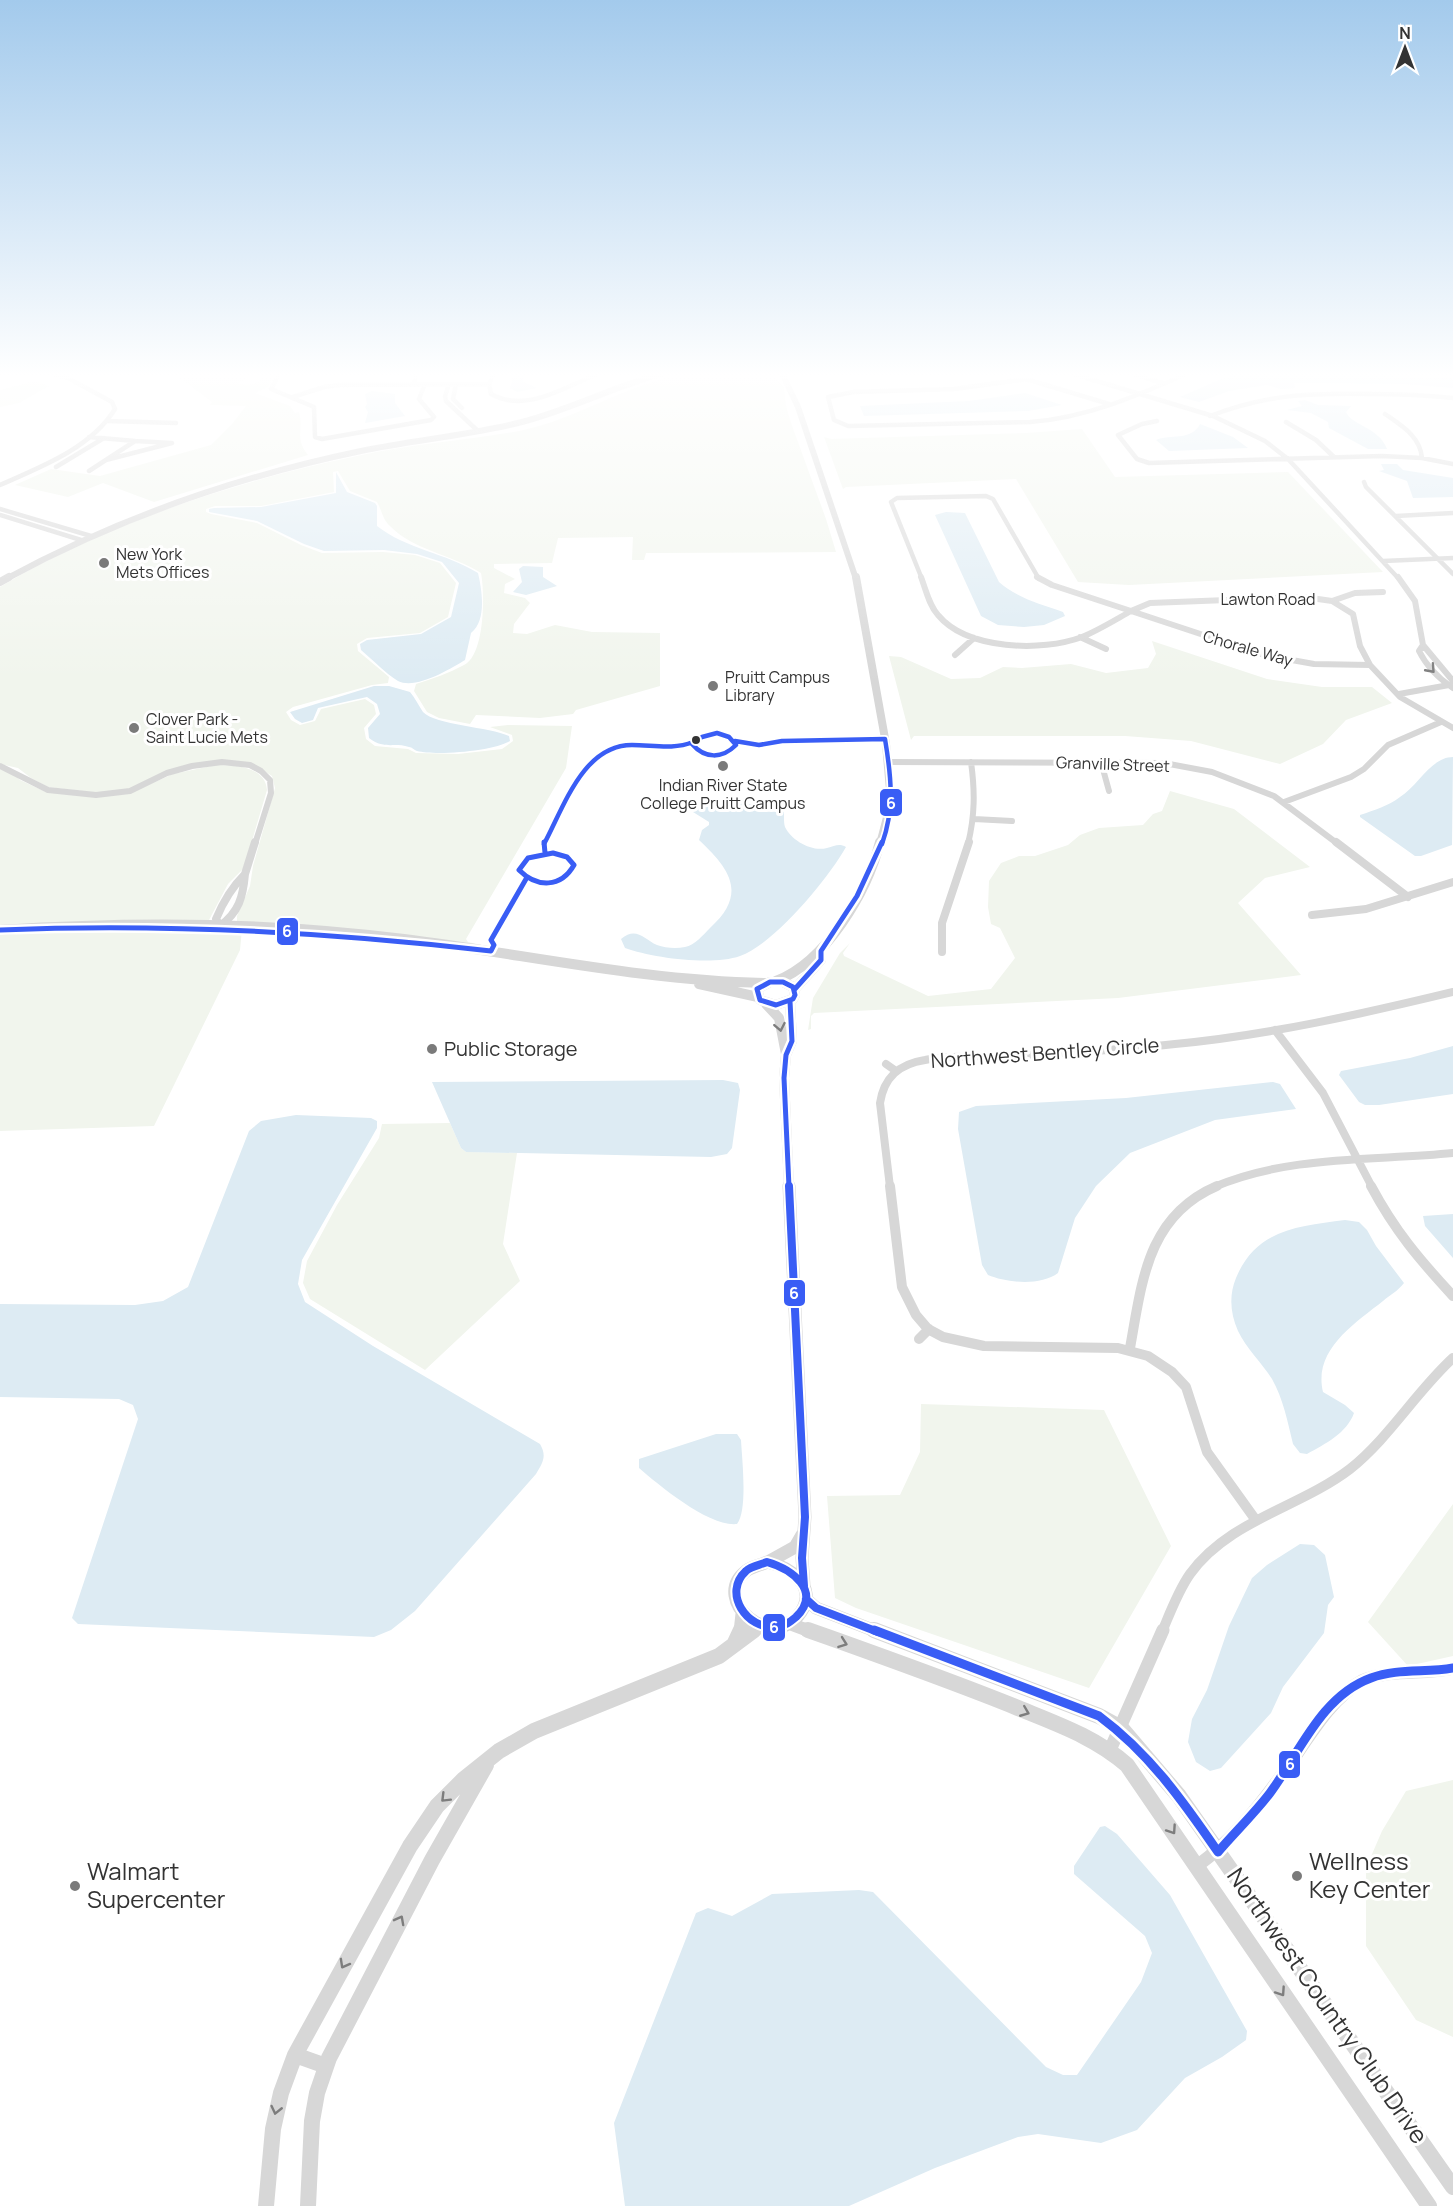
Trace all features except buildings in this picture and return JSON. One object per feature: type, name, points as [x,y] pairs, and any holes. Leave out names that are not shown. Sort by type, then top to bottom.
[{"type":"street","points":[[0,485],[19,476]]},
{"type":"street","points":[[0,582],[81,540],[170,504],[258,476]]},
{"type":"street","points":[[0,930],[116,925],[263,927],[403,939],[684,979],[765,983],[789,976],[821,951],[856,900],[875,864],[891,802],[888,762],[858,584],[821,476]]},
{"type":"street","points":[[1304,476],[1406,586],[1415,601],[1423,645],[1419,651],[1424,662],[1452,685]]},
{"type":"street","points":[[1364,482],[1366,487],[1453,574]]},
{"type":"street","name":"Chorale Way","points":[[974,638],[953,628],[936,614],[891,502],[893,499],[980,495],[993,499],[1038,578],[1052,585],[1280,660],[1314,664],[1370,665]]},
{"type":"street","points":[[0,509],[91,536]]},
{"type":"street","points":[[1396,516],[1453,513]]},
{"type":"street","points":[[0,515],[81,540]]},
{"type":"street","points":[[1383,561],[1453,558]]},
{"type":"street","points":[[1332,601],[1355,593],[1383,592]]},
{"type":"street","name":"Lawton Road","points":[[974,638],[1018,645],[1053,644],[1080,637],[1129,611],[1150,603],[1293,596],[1332,601],[1353,615],[1362,651],[1370,665],[1399,694],[1453,728]]},
{"type":"street","points":[[1080,637],[1106,649]]},
{"type":"street","points":[[955,656],[974,638]]},
{"type":"street","points":[[1399,694],[1452,685]]},
{"type":"street","points":[[1284,802],[1351,777],[1364,769],[1388,745],[1441,722]]},
{"type":"street","name":"Granville Street","points":[[888,762],[1101,762],[1164,764],[1212,772],[1254,787],[1284,802],[1408,897]]},
{"type":"street","points":[[942,952],[942,923],[968,846],[974,819],[975,793],[971,762]]},
{"type":"street","points":[[1101,762],[1109,791]]},
{"type":"street","points":[[0,766],[14,769],[27,780],[45,789],[83,795],[128,792],[171,772],[198,765],[233,763],[257,768],[269,779],[272,790],[245,874],[245,888],[232,917],[220,927]]},
{"type":"street","points":[[974,819],[1012,821]]},
{"type":"street","points":[[220,927],[216,919],[234,885],[245,874]]},
{"type":"street","points":[[1312,915],[1332,916],[1408,897],[1453,882]]},
{"type":"street","points":[[794,990],[821,960],[821,951]]},
{"type":"street","points":[[684,979],[777,1005],[790,1001],[795,995],[794,990],[788,984],[776,981]]},
{"type":"street","points":[[765,983],[758,989],[761,1000],[779,1018],[786,1055]]},
{"type":"street","name":"Northwest Bentley Circle","points":[[896,1071],[924,1060],[940,1058],[1068,1053],[1178,1044],[1345,1018],[1453,992]]},
{"type":"street","points":[[790,1001],[793,1034],[786,1055],[784,1078],[805,1517],[803,1532],[805,1592],[803,1609],[788,1623],[770,1627],[760,1626],[742,1614],[736,1606],[735,1586],[747,1569],[767,1562],[795,1547],[803,1532]]},
{"type":"street","points":[[1275,1030],[1323,1093],[1388,1218],[1408,1248],[1453,1296]]},
{"type":"street","points":[[886,1064],[896,1071],[888,1078],[880,1102],[902,1287],[908,1303],[929,1329],[957,1341],[982,1347],[1130,1348],[1153,1359],[1174,1374],[1186,1388],[1206,1450],[1255,1519]]},
{"type":"street","points":[[1130,1348],[1150,1255],[1173,1216],[1193,1198],[1217,1184],[1250,1172],[1284,1166],[1453,1153]]},
{"type":"street","points":[[919,1339],[929,1329]]},
{"type":"street","points":[[1110,1750],[1162,1629],[1192,1572],[1218,1543],[1255,1519],[1311,1494],[1351,1468],[1374,1445],[1433,1375],[1453,1358]]},
{"type":"street","points":[[767,1562],[779,1563],[790,1568],[799,1576],[805,1592]]},
{"type":"street","name":"Northwest Country Club Drive","points":[[805,1592],[816,1608],[1099,1716],[1121,1728],[1179,1796],[1453,2187]]},
{"type":"street","points":[[734,1645],[741,1630],[742,1614]]},
{"type":"street","name":"Northwest Country Club Drive","points":[[788,1623],[964,1686],[1088,1737],[1110,1750],[1127,1765],[1430,2206]]},
{"type":"street","points":[[266,2206],[267,2162],[280,2090],[295,2055],[415,1838],[436,1806],[464,1779],[499,1751],[534,1731],[719,1656],[760,1626]]},
{"type":"street","points":[[1197,1866],[1218,1852],[1269,1793],[1329,1712],[1346,1693],[1364,1680],[1453,1668]]},
{"type":"street","points":[[308,2206],[312,2120],[326,2066],[345,2025],[456,1814],[490,1760]]},
{"type":"street","points":[[295,2055],[326,2066]]},
{"type":"shaded area","points":[[35,476],[239,476],[154,502],[103,483],[68,497],[15,485]]},
{"type":"shaded area","points":[[273,476],[333,476],[334,492],[261,506],[215,506],[206,509],[206,512],[257,523],[322,553],[383,552],[415,555],[440,563],[456,583],[448,617],[420,633],[367,638],[357,644],[358,651],[389,677],[388,683],[372,685],[293,707],[286,712],[291,720],[300,725],[315,721],[321,709],[365,699],[374,705],[376,714],[364,728],[366,739],[375,746],[408,749],[416,753],[458,754],[502,749],[513,741],[512,735],[490,727],[572,726],[566,768],[466,939],[468,942],[481,946],[237,921],[250,886],[253,866],[275,788],[272,776],[255,765],[198,763],[130,789],[99,793],[48,787],[18,768],[0,764],[0,587],[83,543],[127,524],[172,507]]},
{"type":"shaded area","points":[[336,476],[338,476],[347,492],[375,503],[377,526],[388,534],[413,546],[453,560],[478,573],[482,596],[481,613],[476,628],[471,633],[465,660],[423,681],[405,683],[393,678],[361,650],[360,644],[367,640],[421,634],[451,617],[459,583],[442,562],[417,554],[384,550],[324,551],[257,521],[209,512],[209,509],[214,508],[261,507],[336,493]]},
{"type":"shaded area","points":[[341,476],[810,476],[836,552],[646,553],[644,560],[632,560],[633,537],[558,538],[552,563],[494,564],[494,568],[515,579],[505,584],[504,593],[525,598],[530,603],[514,624],[513,633],[527,634],[555,625],[592,632],[660,633],[660,686],[576,710],[573,714],[540,718],[476,715],[470,724],[439,718],[427,712],[414,691],[416,684],[440,676],[464,665],[471,659],[480,637],[482,623],[481,573],[410,541],[390,526],[377,502],[350,491]]},
{"type":"shaded area","points":[[838,476],[1292,476],[1383,572],[1129,585],[1078,582],[1016,479],[846,487],[843,489]]},
{"type":"shaded area","points":[[1393,476],[1453,478],[1453,497],[1413,498],[1407,481]]},
{"type":"shaded area","points":[[946,512],[965,513],[999,582],[1021,596],[1063,612],[1065,616],[1044,625],[1024,627],[998,625],[981,616],[935,515]]},
{"type":"shaded area","points":[[523,566],[543,567],[543,577],[557,586],[526,595],[513,592],[522,582],[519,569]]},
{"type":"shaded area","points":[[1152,641],[1267,679],[1322,687],[1372,687],[1392,703],[1346,720],[1323,744],[1280,764],[1191,741],[1125,736],[914,736],[911,740],[889,656],[901,657],[951,679],[980,678],[1003,667],[1022,668],[1071,664],[1106,673],[1148,668],[1156,654]]},
{"type":"shaded area","points":[[374,686],[389,686],[410,692],[423,712],[429,716],[450,723],[500,733],[509,736],[510,741],[479,750],[438,753],[380,744],[369,738],[368,728],[380,714],[377,704],[367,697],[318,708],[313,720],[302,723],[290,712]]},
{"type":"shaded area","points":[[1453,757],[1452,845],[1415,856],[1360,817],[1395,800],[1407,792],[1431,767],[1445,758]]},
{"type":"shaded area","points":[[216,765],[248,768],[261,776],[267,790],[244,868],[228,884],[209,920],[0,928],[0,769],[12,772],[20,780],[46,792],[92,797],[128,794],[173,774]]},
{"type":"shaded area","points":[[1170,791],[1234,809],[1310,867],[1265,878],[1238,903],[1301,975],[1118,998],[814,1013],[811,1016],[811,1029],[808,1030],[813,998],[840,953],[850,943],[843,953],[844,956],[928,996],[991,989],[1015,958],[1000,928],[991,924],[988,907],[989,881],[1001,863],[1019,856],[1035,856],[1068,845],[1080,835],[1099,828],[1143,825],[1153,814],[1162,811]]},
{"type":"shaded area","points":[[714,800],[783,808],[785,827],[797,841],[809,847],[821,849],[839,845],[846,847],[827,876],[784,925],[754,949],[740,956],[714,960],[682,960],[625,948],[621,939],[631,934],[640,935],[663,947],[689,946],[722,916],[729,904],[730,882],[719,861],[699,840],[702,830],[709,825],[709,822],[693,812],[696,806]]},
{"type":"shaded area","points":[[116,928],[242,929],[240,950],[154,1126],[0,1131],[0,933]]},
{"type":"shaded area","points":[[1453,1046],[1453,1094],[1365,1105],[1359,1102],[1339,1075],[1341,1071],[1410,1058]]},
{"type":"shaded area","points":[[723,1080],[738,1083],[740,1090],[732,1148],[727,1154],[711,1157],[466,1152],[461,1148],[432,1082]]},
{"type":"shaded area","points":[[1273,1082],[1280,1084],[1296,1109],[1215,1120],[1130,1153],[1096,1186],[1075,1218],[1058,1273],[1043,1280],[1024,1282],[988,1275],[982,1265],[958,1129],[959,1112],[976,1106],[1126,1098]]},
{"type":"shaded area","points":[[296,1115],[371,1118],[377,1121],[377,1128],[302,1260],[298,1284],[305,1302],[373,1346],[540,1444],[544,1456],[542,1462],[536,1474],[415,1611],[391,1630],[374,1637],[78,1624],[72,1618],[138,1419],[133,1405],[119,1399],[0,1397],[0,1304],[135,1305],[163,1301],[188,1287],[249,1131],[261,1121]]},
{"type":"shaded area","points":[[450,1123],[461,1148],[466,1152],[517,1153],[503,1244],[520,1281],[425,1370],[310,1299],[303,1283],[307,1261],[337,1205],[379,1138],[382,1124]]},
{"type":"shaded area","points":[[1453,1214],[1453,1258],[1425,1226],[1423,1216]]},
{"type":"shaded area","points":[[1345,1220],[1359,1222],[1367,1230],[1404,1283],[1338,1339],[1330,1351],[1324,1363],[1323,1392],[1354,1413],[1351,1420],[1335,1437],[1307,1454],[1300,1453],[1293,1444],[1276,1386],[1238,1331],[1233,1318],[1232,1291],[1245,1262],[1255,1249],[1267,1240],[1296,1228]]},
{"type":"shaded area","points":[[921,1404],[1104,1410],[1171,1546],[1089,1688],[856,1608],[835,1598],[827,1496],[900,1495],[920,1452]]},
{"type":"shaded area","points":[[716,1434],[737,1434],[741,1440],[743,1496],[737,1524],[713,1519],[685,1504],[639,1468],[639,1459]]},
{"type":"shaded area","points":[[1453,1504],[1453,1656],[1408,1666],[1368,1622]]},
{"type":"shaded area","points":[[1300,1544],[1314,1545],[1325,1555],[1334,1597],[1328,1605],[1324,1633],[1283,1687],[1271,1713],[1221,1768],[1210,1771],[1196,1762],[1188,1742],[1192,1719],[1207,1690],[1229,1626],[1252,1578],[1267,1565]]},
{"type":"shaded area","points":[[1453,1780],[1453,2037],[1416,2020],[1366,1946],[1366,1868],[1382,1831],[1406,1791]]},
{"type":"shaded area","points":[[1105,1826],[1117,1834],[1170,1895],[1247,2031],[1246,2040],[1185,2078],[1137,2130],[1101,2143],[1038,2134],[1018,2137],[935,2168],[849,2206],[625,2206],[614,2123],[696,1913],[708,1908],[732,1916],[772,1894],[859,1890],[873,1892],[1046,2067],[1063,2075],[1077,2075],[1141,1982],[1152,1953],[1145,1936],[1074,1874],[1074,1866],[1100,1827]]},
{"type":"transit line","name":"6","points":[[545,853],[543,845],[570,795],[586,769],[602,752],[622,745],[663,747],[683,745],[707,735],[717,733],[729,737],[736,745],[726,753],[714,756],[702,753],[692,744],[693,741]]},
{"type":"transit line","name":"6","points":[[735,741],[759,745],[782,741],[885,739],[892,794],[890,816],[877,857],[857,896],[821,951],[821,960],[794,990]]},
{"type":"transit line","name":"6","points":[[553,853],[567,857],[574,865],[564,879],[548,884],[540,883],[532,881],[519,870],[528,858],[553,853]]},
{"type":"transit line","name":"6","points":[[0,930],[62,927],[246,929],[368,938],[491,951],[494,945],[491,940],[526,879]]},
{"type":"transit line","name":"6","points":[[770,982],[783,982],[793,987],[795,995],[793,999],[776,1005],[760,1000],[757,989],[770,982]]},
{"type":"transit line","name":"6","points":[[790,1001],[792,1041],[786,1055],[784,1078],[805,1517],[802,1558],[804,1586]]},
{"type":"transit line","name":"6","points":[[767,1562],[792,1573],[804,1586],[806,1594],[801,1612],[789,1623],[775,1627],[762,1625],[749,1618],[740,1608],[735,1596],[737,1583],[746,1571],[767,1562]]},
{"type":"transit line","name":"6","points":[[806,1599],[816,1608],[1099,1716],[1135,1744],[1165,1778],[1218,1852],[1270,1793],[1322,1717],[1348,1691],[1363,1681],[1384,1674],[1453,1668]]},
{"type":"place","name":"New York Mets Offices","points":[[104,563]]},
{"type":"place","name":"Pruitt Campus Library","points":[[713,686]]},
{"type":"place","name":"Clover Park - Saint Lucie Mets","points":[[134,728]]},
{"type":"place","name":"Indian River State College Pruitt Campus","points":[[723,766]]},
{"type":"place","name":"Public Storage","points":[[432,1049]]},
{"type":"place","name":"Wellness Key Center","points":[[1297,1876]]},
{"type":"place","name":"Walmart Supercenter","points":[[75,1886]]}]
